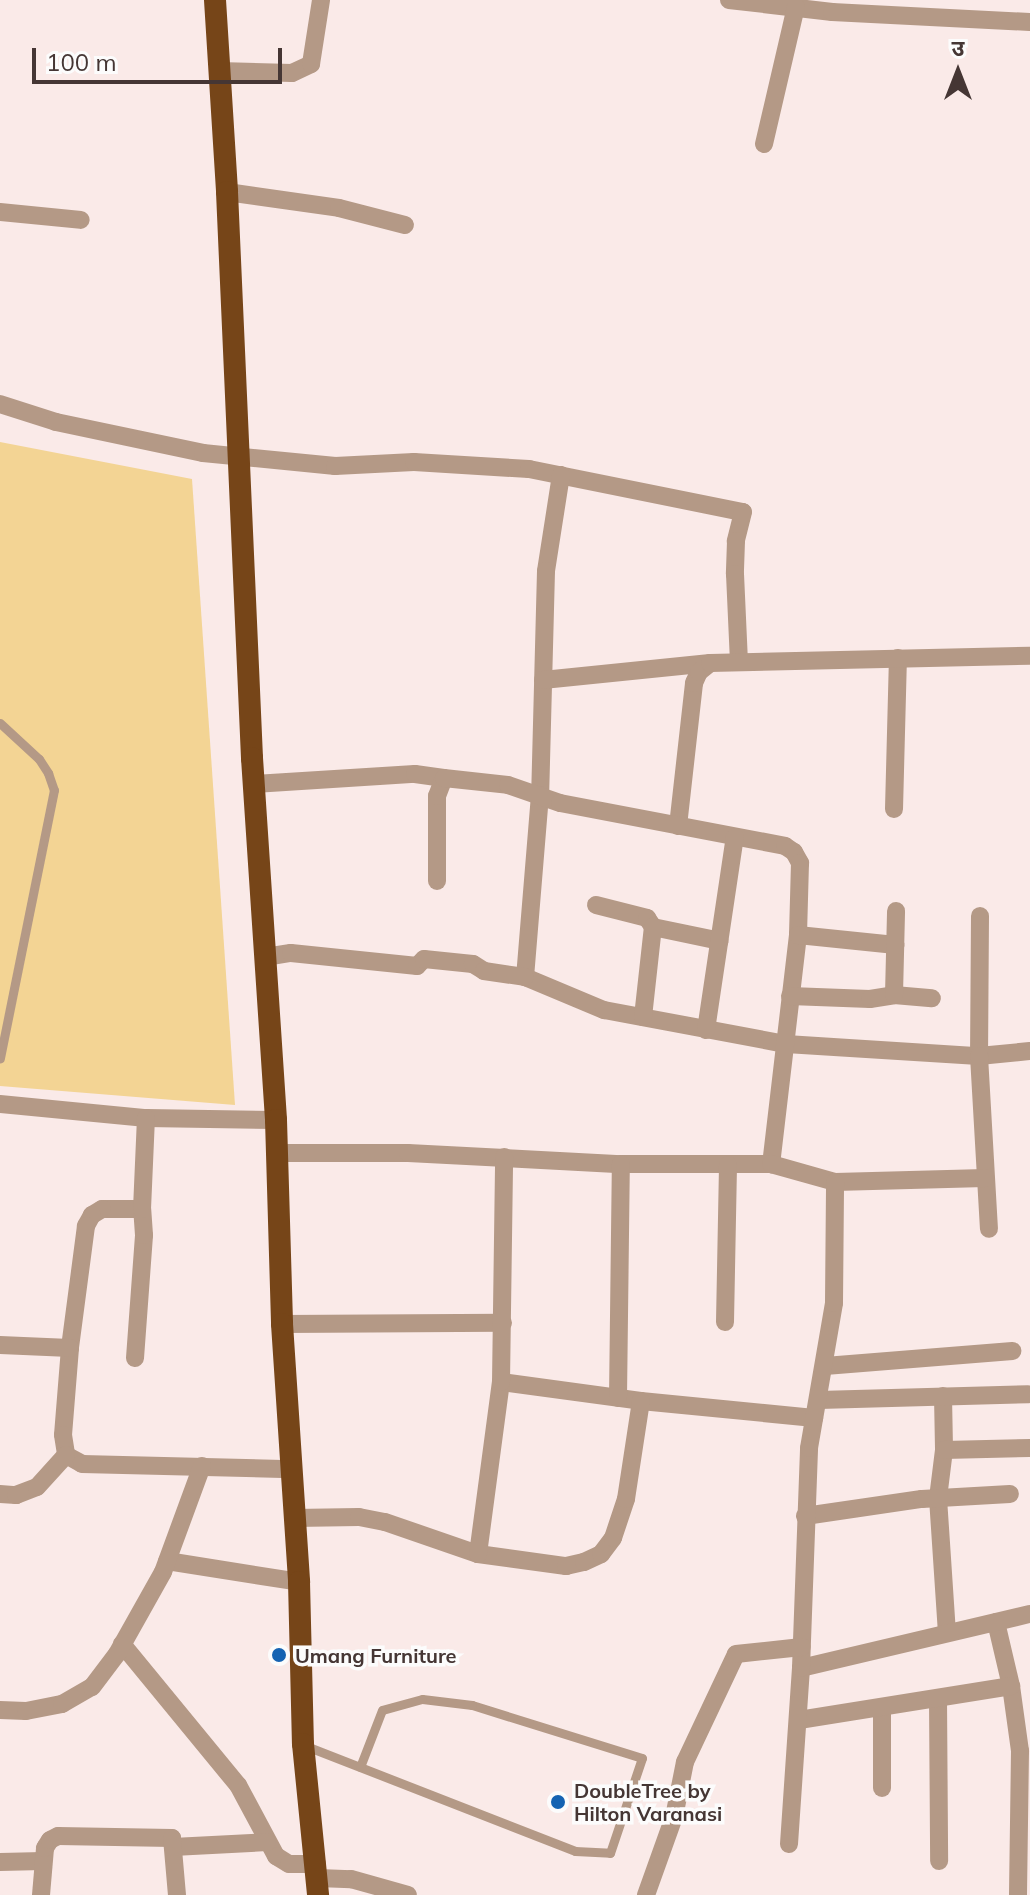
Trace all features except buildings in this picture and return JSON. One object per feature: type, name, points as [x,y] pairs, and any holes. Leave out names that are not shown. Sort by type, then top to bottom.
[{"type":"highway","points":[[215,0],[227,192],[254,784],[276,1120],[282,1324],[299,1582],[303,1744],[318,1879]]},
{"type":"street","points":[[219,71],[292,73],[311,64],[321,0]]},
{"type":"street","points":[[729,0],[1030,22]]},
{"type":"street","points":[[764,144],[796,7]]},
{"type":"street","points":[[227,192],[303,201],[405,225]]},
{"type":"street","points":[[0,212],[81,220]]},
{"type":"street","points":[[0,404],[56,422],[203,453],[237,454],[304,464],[414,462],[529,469],[743,512],[736,541],[735,574],[739,662]]},
{"type":"street","points":[[525,977],[540,795],[546,571],[561,475]]},
{"type":"street","points":[[543,680],[710,663],[1030,656]]},
{"type":"street","points":[[894,809],[898,658]]},
{"type":"street","points":[[678,826],[694,683],[699,672],[710,663]]},
{"type":"street","points":[[254,784],[415,774],[496,782],[560,803],[785,846],[794,852],[800,863],[798,935],[771,1164]]},
{"type":"street","points":[[437,881],[437,796],[444,778]]},
{"type":"street","points":[[706,1030],[735,837]]},
{"type":"street","points":[[596,905],[647,918],[653,927],[643,1017]]},
{"type":"street","points":[[894,995],[896,911]]},
{"type":"street","points":[[980,916],[979,1056],[989,1229]]},
{"type":"street","points":[[653,927],[720,941]]},
{"type":"street","points":[[798,935],[895,945]]},
{"type":"street","points":[[265,957],[291,953],[417,966],[424,959],[473,964],[484,971],[525,977],[604,1010],[786,1044],[979,1056],[1030,1051]]},
{"type":"street","points":[[790,996],[870,999],[894,995],[932,998]]},
{"type":"street","points":[[0,1104],[146,1118],[276,1120]]},
{"type":"street","points":[[135,1358],[144,1235],[142,1209],[146,1118]]},
{"type":"street","points":[[276,1153],[504,1157],[621,1164],[771,1164],[835,1182],[985,1178]]},
{"type":"street","points":[[478,1554],[501,1382],[504,1157]]},
{"type":"street","points":[[618,1398],[621,1164]]},
{"type":"street","points":[[725,1322],[728,1165]]},
{"type":"street","points":[[789,1844],[799,1720],[805,1516],[816,1409],[834,1303],[835,1182]]},
{"type":"street","points":[[66,1455],[63,1435],[70,1348],[86,1226],[92,1215],[102,1209],[142,1209]]},
{"type":"street","points":[[282,1324],[503,1323]]},
{"type":"street","points":[[0,1345],[70,1348]]},
{"type":"street","points":[[825,1366],[1012,1351]]},
{"type":"street","points":[[501,1382],[641,1401],[816,1409],[943,1396],[1028,1394]]},
{"type":"street","points":[[943,1396],[944,1450],[938,1498],[947,1633]]},
{"type":"street","points":[[294,1518],[372,1520],[478,1554],[566,1566],[601,1554],[613,1538],[626,1499],[641,1401]]},
{"type":"street","points":[[944,1450],[1030,1448]]},
{"type":"street","points":[[66,1455],[82,1464],[292,1469]]},
{"type":"street","points":[[0,1494],[16,1495],[37,1487],[66,1455]]},
{"type":"street","points":[[0,1710],[26,1711],[62,1704],[92,1687],[122,1644],[167,1561],[202,1466]]},
{"type":"street","points":[[805,1516],[938,1498],[1010,1494]]},
{"type":"street","points":[[167,1561],[299,1582]]},
{"type":"street","points":[[801,1668],[1030,1614]]},
{"type":"street","points":[[996,1622],[1011,1686],[1020,1751],[1018,1895]]},
{"type":"street","points":[[122,1644],[238,1785],[276,1856],[318,1879],[351,1879],[408,1895]]},
{"type":"street","points":[[646,1895],[674,1817],[685,1762],[736,1654],[802,1647]]},
{"type":"street","points":[[799,1720],[1011,1686]]},
{"type":"street","points":[[938,1698],[939,1861]]},
{"type":"street","points":[[882,1707],[882,1788]]},
{"type":"street","points":[[41,1895],[43,1861],[50,1840],[58,1836],[172,1838],[177,1895]]},
{"type":"street","points":[[173,1847],[267,1842]]},
{"type":"street","points":[[0,1862],[43,1861]]},
{"type":"lane","points":[[0,723],[39,759],[54,790],[0,1059]]},
{"type":"lane","points":[[303,1744],[360,1767],[575,1851],[610,1853],[642,1758],[472,1705],[422,1699],[382,1710],[360,1767]]},
{"type":"shaded area","points":[[0,442],[192,479],[235,1105],[0,1086]]},
{"type":"place","name":"Umang Furniture","points":[[279,1655]]},
{"type":"place","name":"DoubleTree by Hilton Varanasi","points":[[558,1802]]}]
